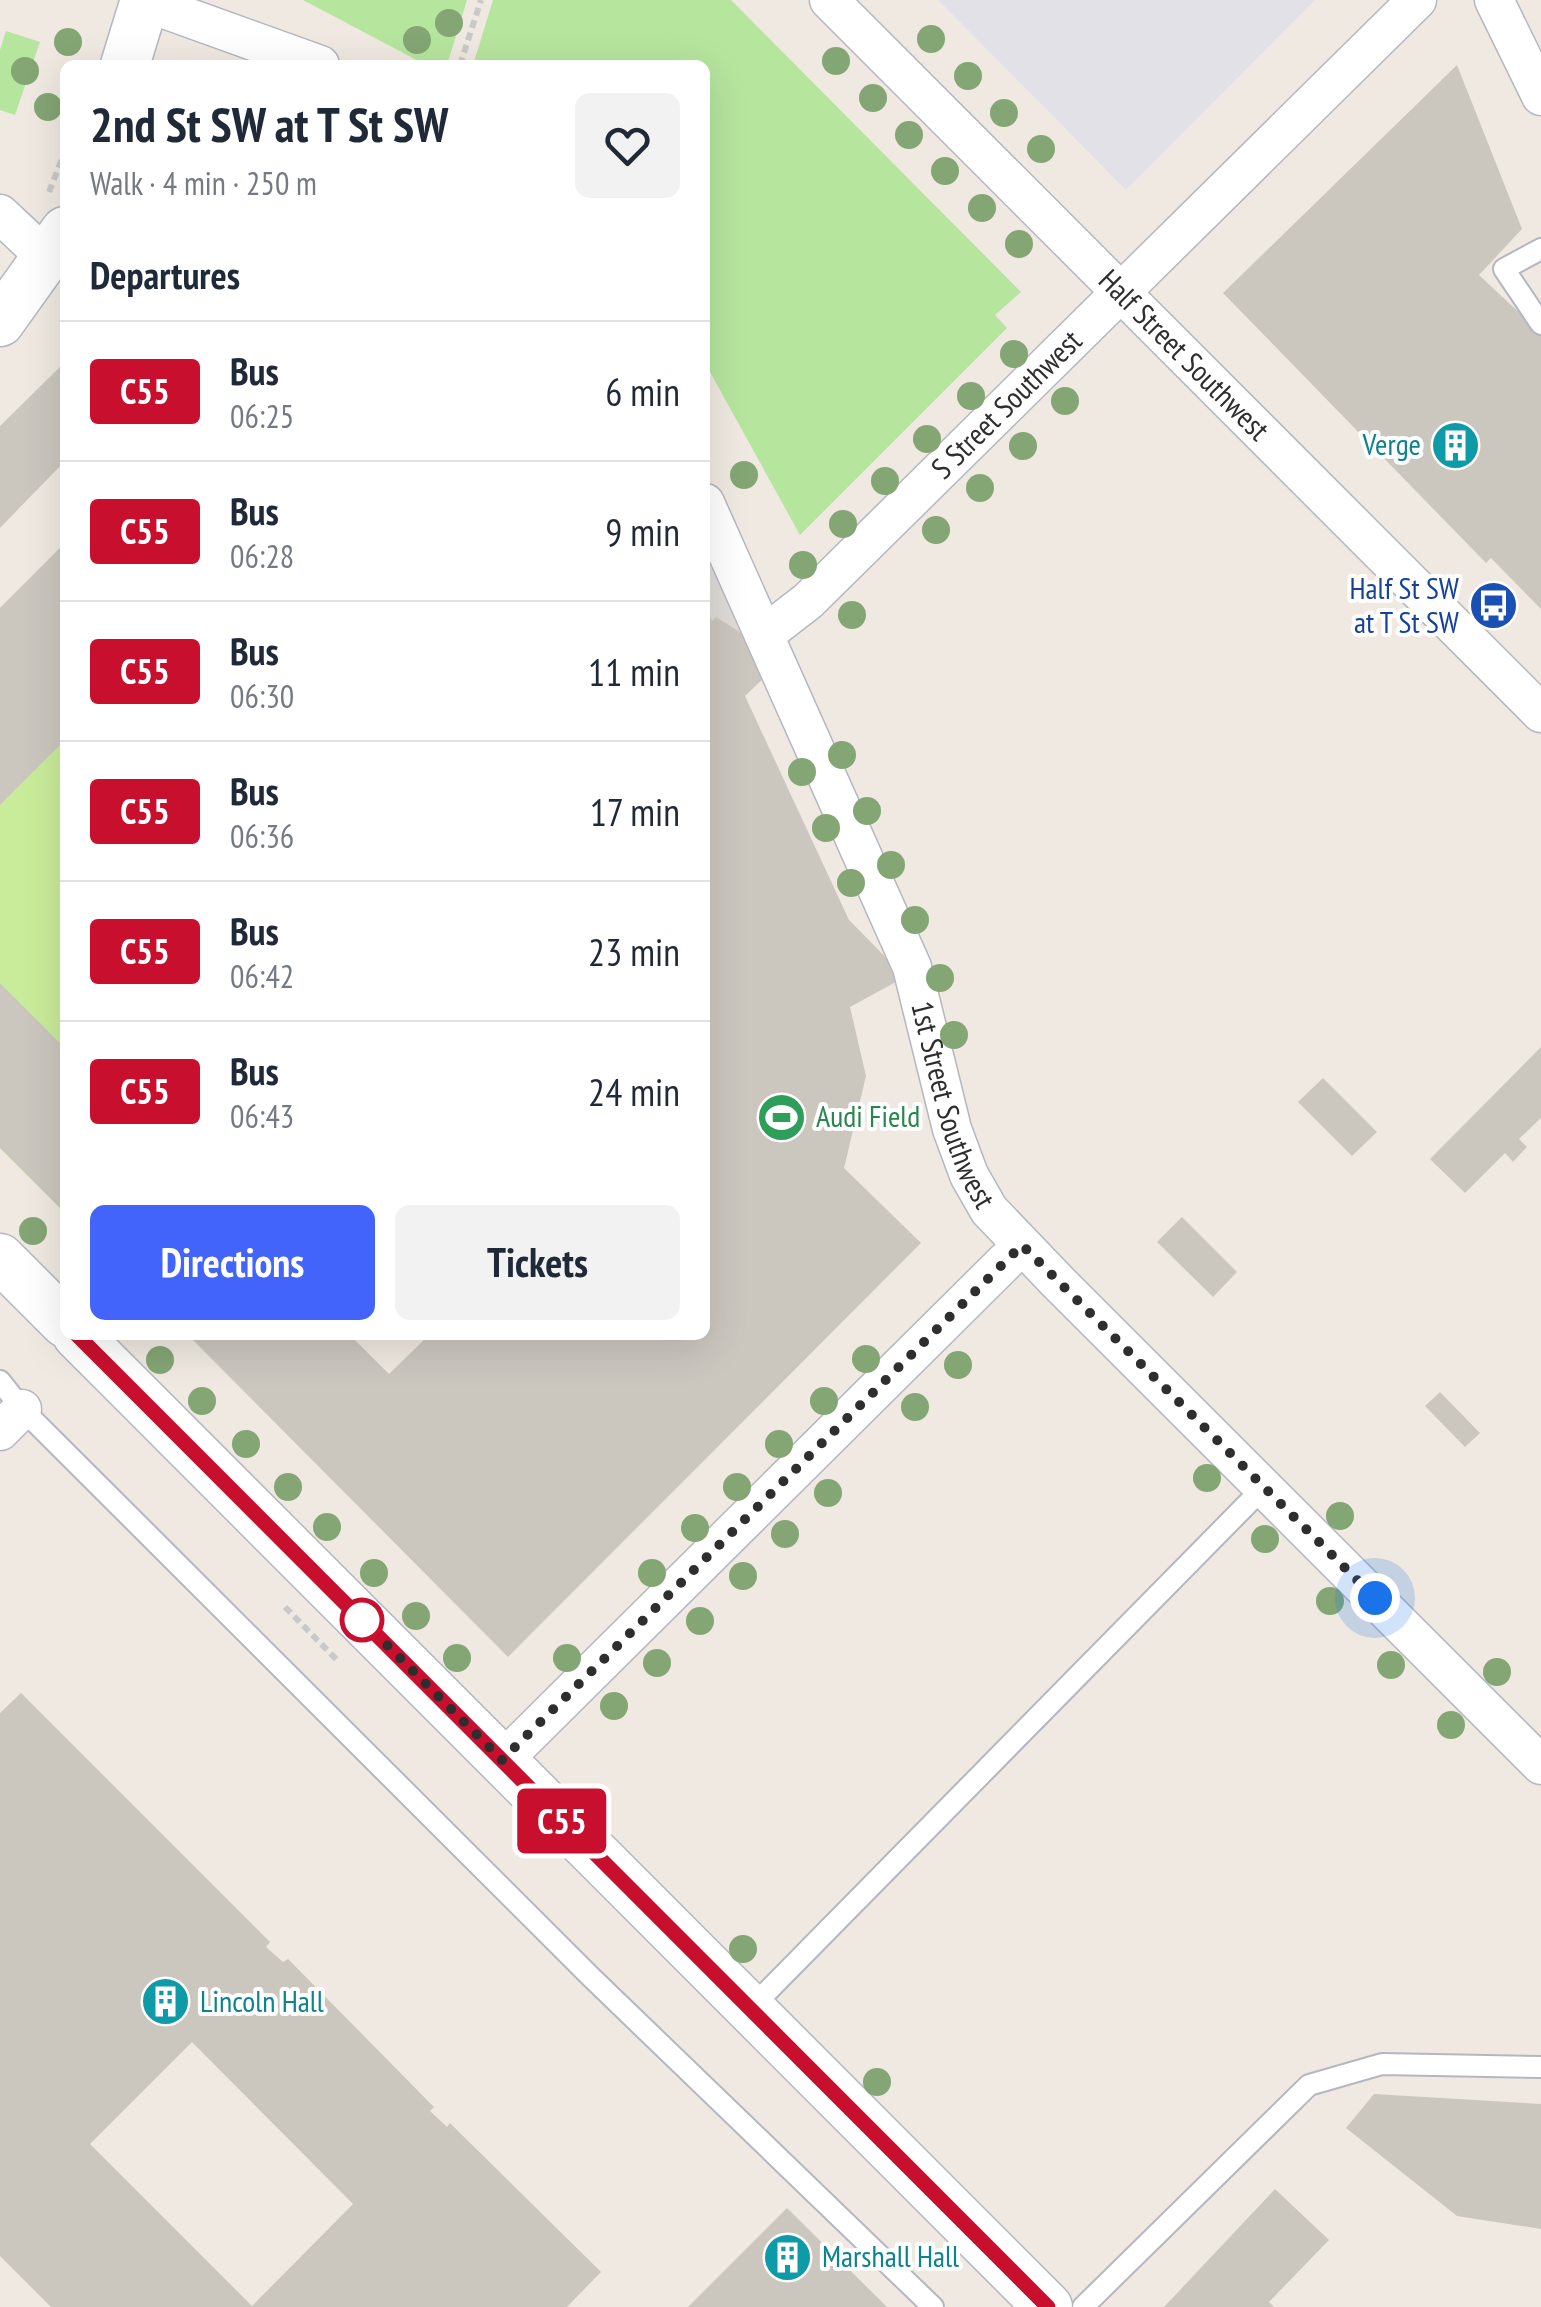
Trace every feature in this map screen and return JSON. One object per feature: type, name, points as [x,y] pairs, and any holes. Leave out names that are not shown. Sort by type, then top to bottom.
[{"type":"street","name":"Half Street Southwest","points":[[829,0],[1541,712]]},
{"type":"street","name":"S Street Southwest","points":[[764,635],[800,608],[1417,0]]},
{"type":"street","points":[[1494,0],[1541,96]]},
{"type":"street","points":[[127,60],[145,1],[306,60]]},
{"type":"street","points":[[0,214],[57,246],[0,322]]},
{"type":"street","name":"1st Street Southwest","points":[[710,514],[912,967],[952,1129],[969,1176],[989,1210],[1541,1765]]},
{"type":"street","points":[[502,1760],[1022,1245]]},
{"type":"street","points":[[0,1258],[60,1318]]},
{"type":"street","points":[[82,1340],[1048,2307]]},
{"type":"lane","points":[[1541,249],[1504,268],[1541,324]]},
{"type":"lane","points":[[6,1404],[933,2307]]},
{"type":"lane","points":[[750,2009],[1264,1487]]},
{"type":"lane","points":[[1083,2307],[1309,2085],[1382,2064],[1541,2067]]},
{"type":"path","points":[[462,60],[481,0]]},
{"type":"shaded area","points":[[938,0],[1315,0],[1126,190]]},
{"type":"shaded area","points":[[710,563],[740,632],[716,617],[712,621]]},
{"type":"green space","points":[[303,0],[467,0],[449,60],[417,60]]},
{"type":"green space","points":[[493,0],[731,0],[1021,292],[995,315],[1007,328],[800,535],[710,372],[710,60],[475,60]]},
{"type":"green space","points":[[6,31],[40,42],[15,115],[0,110],[0,50]]},
{"type":"green space","points":[[60,548],[60,1208],[0,1148],[0,608]]},
{"type":"building","name":"Verge","points":[[1457,65],[1522,229],[1479,275],[1541,333],[1541,609],[1491,558],[1486,563],[1223,293]]},
{"type":"building","points":[[60,367],[60,466],[0,528],[0,426]]},
{"type":"building","points":[[60,548],[60,745],[0,805],[0,608]]},
{"type":"building","name":"Audi Field","points":[[710,617],[712,621],[716,617],[740,632],[772,670],[745,696],[849,920],[905,977],[850,1007],[866,1076],[844,1168],[921,1243],[508,1657],[193,1340],[355,1340],[389,1374],[424,1340],[710,1340]]},
{"type":"building","points":[[0,983],[60,1043],[60,1208],[0,1148]]},
{"type":"building","points":[[1541,1047],[1541,1118],[1519,1139],[1527,1147],[1513,1162],[1505,1153],[1465,1193],[1430,1159]]},
{"type":"building","points":[[1323,1078],[1377,1132],[1352,1156],[1298,1102]]},
{"type":"building","points":[[1182,1217],[1237,1272],[1213,1297],[1157,1242]]},
{"type":"building","points":[[1440,1392],[1480,1433],[1465,1447],[1425,1406]]},
{"type":"building","name":"Lincoln Hall","points":[[21,1693],[270,1942],[266,1947],[283,1962],[288,1959],[434,2107],[430,2111],[447,2127],[450,2123],[601,2272],[567,2307],[51,2307],[0,2256],[0,1713]],"holes":[[[192,2042],[353,2204],[252,2306],[90,2144]]]},
{"type":"building","points":[[1374,2094],[1541,2104],[1541,2229],[1457,2216],[1346,2128]]},
{"type":"building","points":[[1275,2189],[1329,2240],[1269,2302],[1274,2307],[1164,2307]]},
{"type":"building","name":"Marshall Hall","points":[[787,2208],[887,2307],[688,2307]]},
{"type":"bus line","name":"C55","points":[[82,1340],[1048,2307]]},
{"type":"place","name":"Verge","points":[[1456,445]]},
{"type":"place","name":"Half St SW at T St SW","points":[[1494,606]]},
{"type":"place","name":"Audi Field","points":[[781,1117]]},
{"type":"place","name":"Lincoln Hall","points":[[165,2002]]},
{"type":"place","name":"Marshall Hall","points":[[787,2257]]},
{"type":"route","points":[[362,1620],[502,1760],[1022,1245],[1375,1598]]}]
